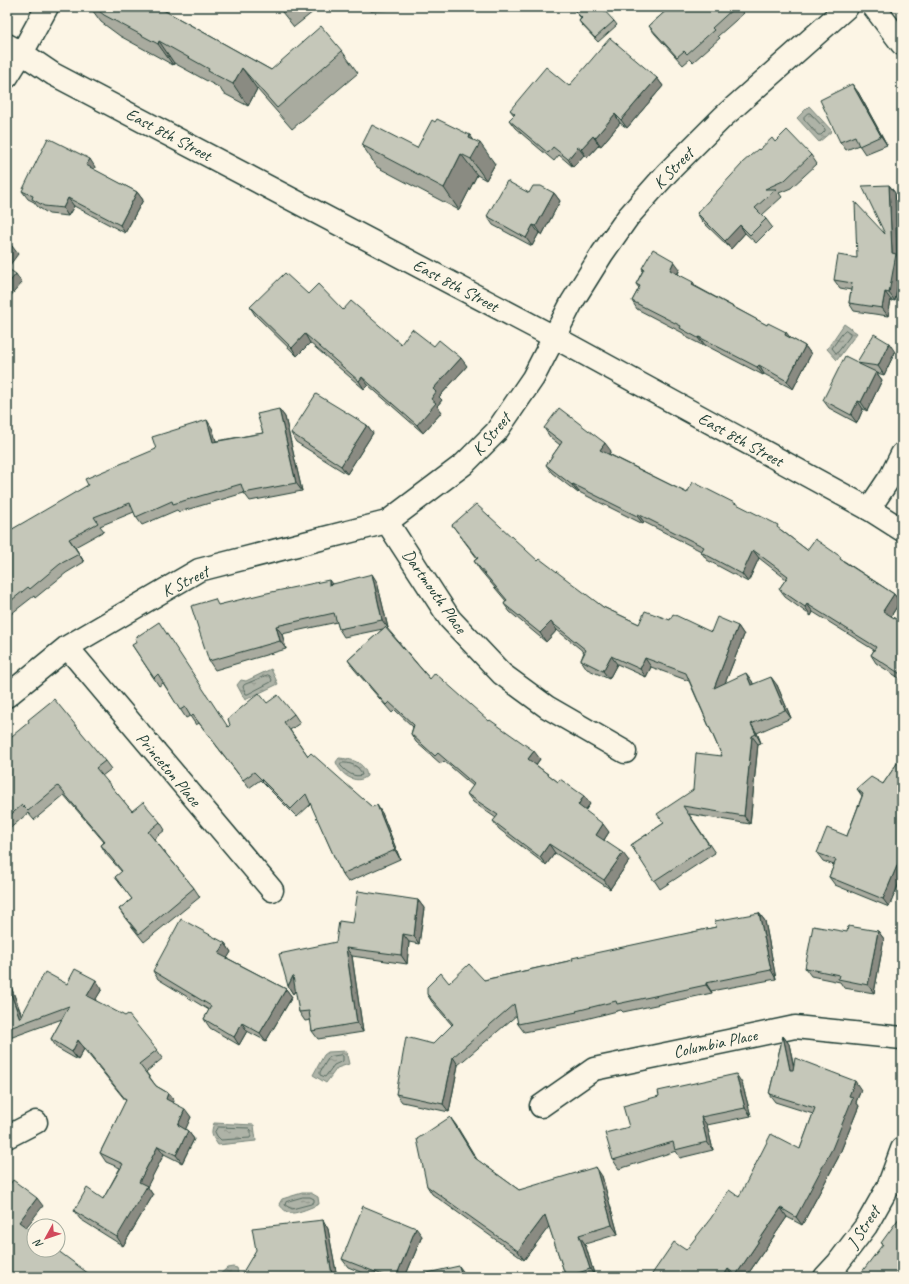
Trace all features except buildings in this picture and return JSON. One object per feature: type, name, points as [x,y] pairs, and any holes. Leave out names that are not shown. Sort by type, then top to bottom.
[{"type":"street","points":[[7,77],[15,49],[47,7]]},
{"type":"street","name":"K Street","points":[[7,696],[67,647],[200,570],[387,522],[464,464],[496,432],[533,378],[572,302],[602,254],[628,217],[662,179],[723,117],[847,7]]},
{"type":"street","points":[[874,7],[902,44]]},
{"type":"street","name":"East 8th Street","points":[[15,49],[53,74],[554,337],[869,509],[902,530]]},
{"type":"street","points":[[869,509],[891,476],[902,454]]},
{"type":"street","name":"Dartmouth Place","points":[[387,522],[450,619],[502,674],[547,707],[625,752]]},
{"type":"street","name":"Princeton Place","points":[[67,647],[272,890]]},
{"type":"street","name":"Columbia Place","points":[[541,1106],[594,1069],[795,1027],[902,1038]]},
{"type":"street","points":[[7,1137],[36,1122]]},
{"type":"street","name":"J Street","points":[[825,1277],[838,1263],[866,1226],[888,1187],[902,1149]]},
{"type":"water","points":[[809,106],[832,131],[819,142],[797,118]]},
{"type":"water","points":[[844,324],[857,333],[837,360],[827,349]]},
{"type":"water","points":[[271,669],[278,684],[245,700],[237,685],[241,680],[246,681]]},
{"type":"water","points":[[339,758],[357,762],[366,771],[367,776],[358,780],[349,777],[341,771],[338,766],[336,762]]},
{"type":"water","points":[[346,1051],[349,1064],[337,1068],[326,1083],[313,1075],[324,1055],[328,1052]]},
{"type":"water","points":[[214,1123],[254,1125],[256,1141],[218,1145],[212,1135]]},
{"type":"water","points":[[302,1193],[311,1193],[318,1197],[319,1204],[301,1211],[290,1213],[283,1209],[279,1204],[282,1199]]},
{"type":"water","points":[[227,1268],[237,1268],[238,1272],[236,1277],[217,1277]]}]
